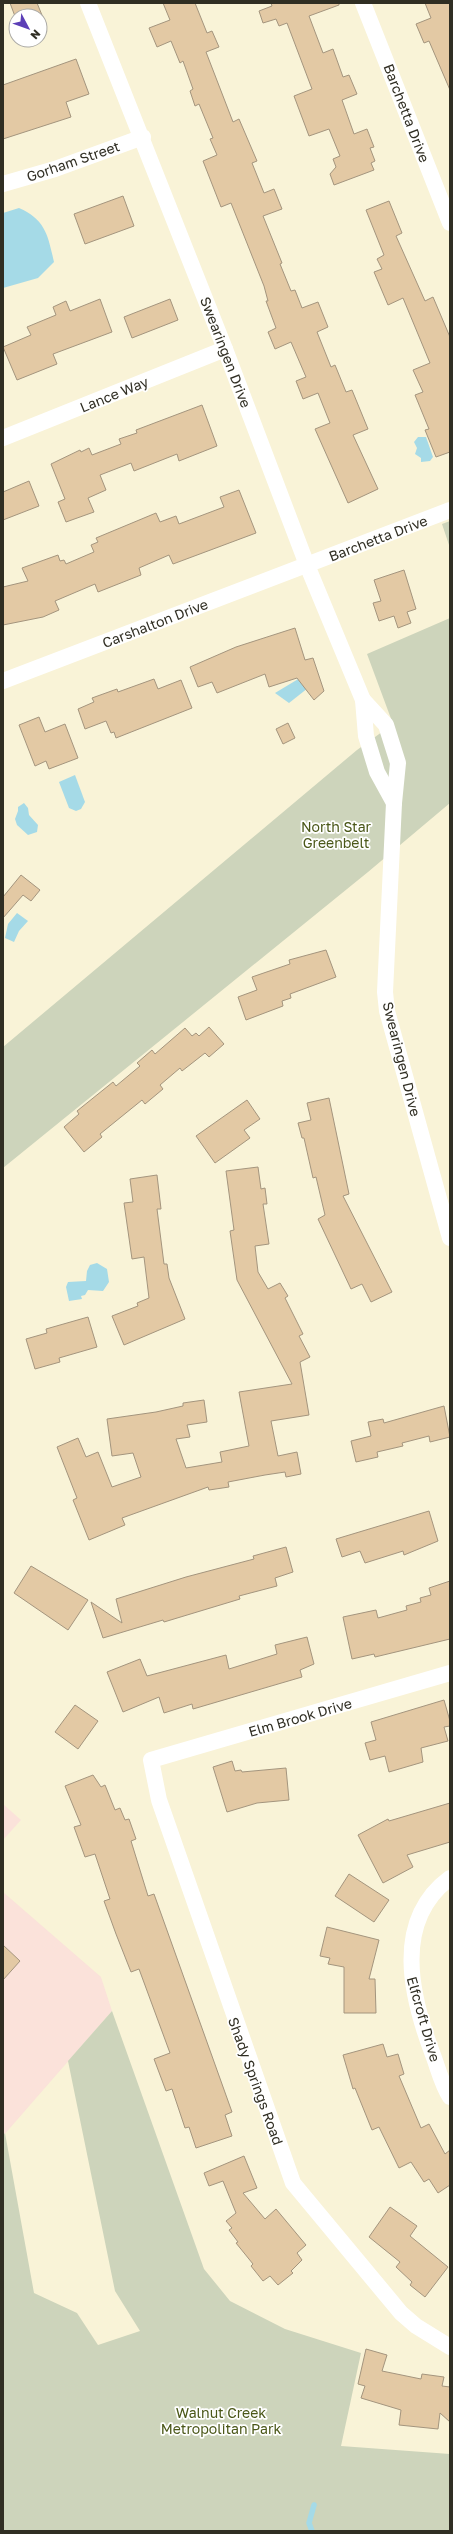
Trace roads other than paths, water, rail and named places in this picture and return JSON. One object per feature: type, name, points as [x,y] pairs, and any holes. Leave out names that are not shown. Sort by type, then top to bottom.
[{"type":"street","name":"Swearingen Drive","points":[[88,3],[143,137],[307,565],[363,700],[366,736],[377,772],[394,804]]},
{"type":"street","name":"Barchetta Drive","points":[[363,3],[450,223]]},
{"type":"street","name":"Gorham Street","points":[[3,184],[55,169],[143,137]]},
{"type":"street","name":"Lance Way","points":[[3,438],[225,349]]},
{"type":"street","name":"Barchetta Drive","points":[[307,565],[450,510]]},
{"type":"street","name":"Carshalton Drive","points":[[3,681],[307,565]]},
{"type":"street","name":"Swearingen Drive","points":[[363,700],[386,725],[396,750],[398,764],[394,804],[385,992],[387,1011],[450,1238]]},
{"type":"street","name":"Elm Brook Drive","points":[[151,1760],[450,1673]]},
{"type":"street","name":"Shady Springs Road","points":[[151,1760],[159,1800],[294,2183],[402,2313],[416,2326],[450,2347]]},
{"type":"street","name":"Elfcroft Drive","points":[[450,1878],[439,1886],[424,1908],[416,1925],[410,1950],[410,1974],[428,2043],[450,2097]]},
{"type":"water","points":[[19,208],[35,218],[44,230],[50,244],[54,262],[38,278],[3,288],[3,213]]},
{"type":"water","points":[[418,437],[426,437],[433,457],[430,461],[421,462],[421,458],[415,454],[417,448],[414,442]]},
{"type":"water","points":[[300,678],[308,688],[289,703],[275,693]]},
{"type":"water","points":[[75,775],[85,802],[81,809],[76,811],[69,808],[59,782]]},
{"type":"water","points":[[24,803],[28,808],[29,815],[38,825],[37,832],[28,835],[17,825],[15,819],[18,807]]},
{"type":"water","points":[[17,913],[28,921],[19,931],[14,942],[5,938],[8,924]]},
{"type":"water","points":[[97,1263],[107,1269],[109,1282],[103,1291],[88,1290],[85,1295],[81,1296],[82,1299],[69,1301],[66,1287],[68,1282],[86,1281],[87,1271],[90,1265]]},
{"type":"waterway","points":[[312,2531],[309,2523],[314,2505]]},
{"type":"park label","name":"North Star Greenbelt","points":[[336,834]]},
{"type":"park label","name":"Walnut Creek Metropolitan Park","points":[[221,2420]]}]
